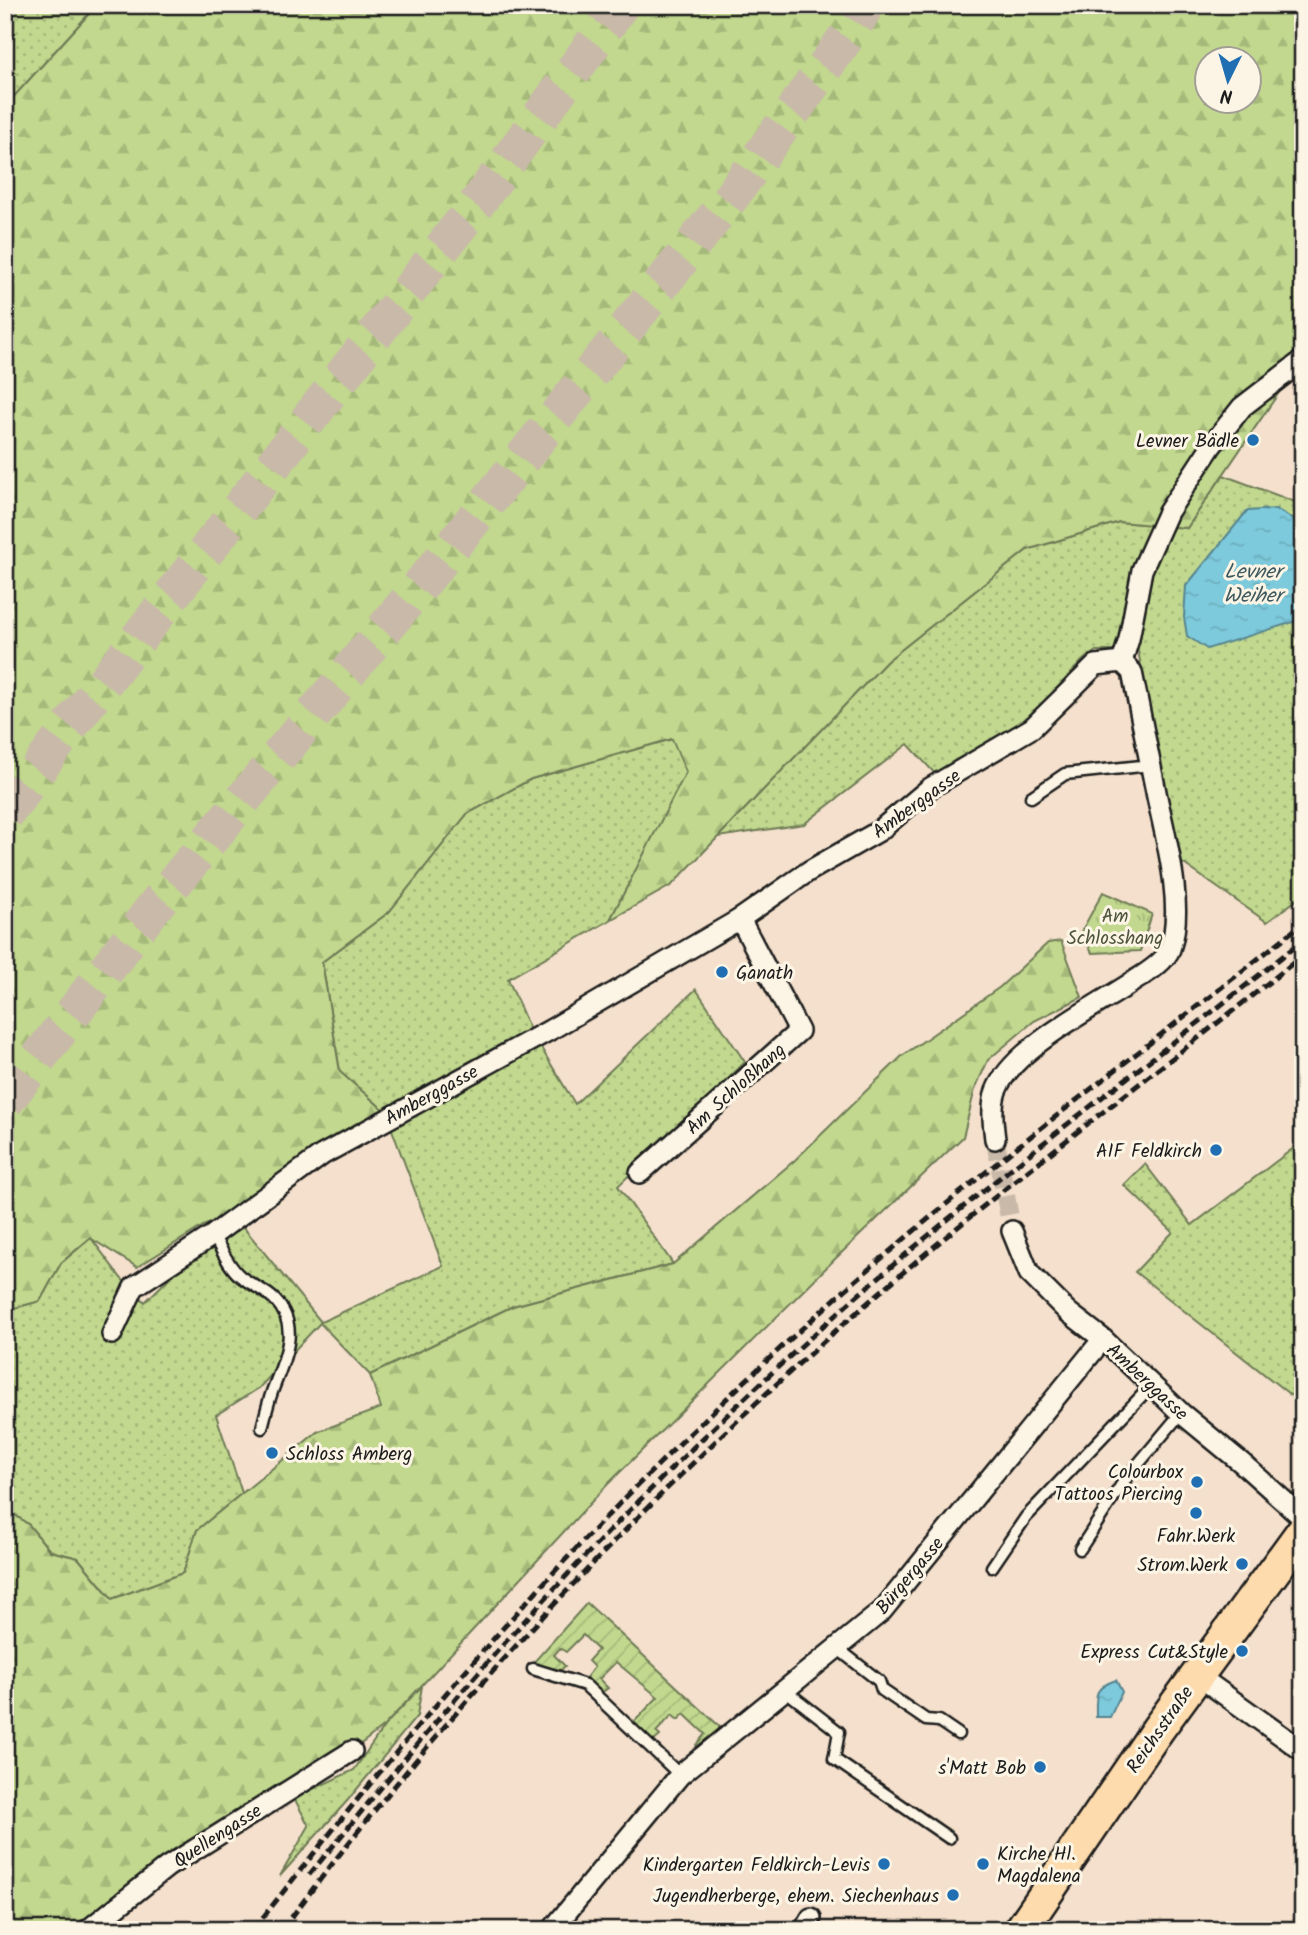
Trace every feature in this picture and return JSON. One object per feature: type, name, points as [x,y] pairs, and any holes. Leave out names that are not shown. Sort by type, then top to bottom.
[{"type":"main road","name":"Reichsstraße","points":[[1021,1930],[1197,1675],[1303,1531]]},
{"type":"street","points":[[995,1139],[993,1109],[996,1093],[1003,1077],[1015,1062],[1053,1033],[1146,973],[1169,952],[1175,915],[1171,863],[1132,672],[1122,662],[1142,570],[1168,512],[1212,445],[1242,407],[1303,360]]},
{"type":"street","name":"Amberggasse","points":[[112,1334],[134,1287],[214,1235],[322,1155],[550,1030],[740,919],[810,871],[879,831],[930,788],[1032,727],[1096,665],[1122,662]]},
{"type":"street","name":"Am Schloßhang","points":[[640,1173],[799,1031],[740,919]]},
{"type":"street","name":"Amberggasse","points":[[1012,1231],[1029,1273],[1068,1312],[1103,1339],[1181,1413],[1303,1518]]},
{"type":"street","name":"Bürgergasse","points":[[552,1930],[680,1774],[882,1611],[1103,1339]]},
{"type":"street","points":[[1197,1675],[1303,1751]]},
{"type":"street","name":"Quellengasse","points":[[88,1930],[167,1867],[352,1751]]},
{"type":"lane","points":[[1031,797],[1065,774],[1151,765]]},
{"type":"lane","points":[[214,1235],[238,1275],[275,1300],[287,1317],[290,1335],[287,1353],[271,1394],[262,1428]]},
{"type":"lane","points":[[992,1567],[1026,1517],[1152,1385]]},
{"type":"lane","points":[[1080,1549],[1124,1481],[1181,1413]]},
{"type":"lane","points":[[837,1648],[880,1681],[883,1690],[926,1720],[939,1721],[958,1734]]},
{"type":"lane","points":[[533,1669],[585,1685],[680,1774]]},
{"type":"lane","points":[[786,1691],[839,1732],[834,1759],[949,1838]]},
{"type":"green space","points":[[5,5],[97,5],[9,102],[5,102]]},
{"type":"green space","points":[[97,5],[1303,5],[1303,357],[1187,528],[1119,522],[1027,550],[887,661],[672,885],[610,920],[686,772],[672,739],[531,779],[467,814],[389,912],[322,962],[340,1072],[385,1111],[235,1217],[205,1225],[137,1267],[90,1238],[61,1263],[40,1301],[11,1309],[5,1315],[5,102],[9,102]]},
{"type":"green space","points":[[1223,475],[1303,505],[1303,895],[1267,922],[1181,862],[1138,651],[1096,651],[1083,660],[1013,731],[937,776],[908,744],[804,824],[718,837],[887,661],[1027,550],[1119,522],[1187,528]]},
{"type":"green space","points":[[672,739],[687,772],[610,920],[508,979],[529,1028],[575,1104],[696,989],[745,1062],[618,1186],[673,1264],[513,1306],[370,1375],[320,1323],[259,1388],[216,1415],[242,1493],[197,1530],[183,1573],[112,1599],[78,1558],[50,1551],[29,1525],[5,1508],[5,1315],[11,1309],[40,1301],[61,1263],[91,1238],[121,1278],[145,1302],[235,1217],[321,1322],[443,1266],[385,1111],[340,1072],[322,962],[389,912],[467,814],[531,779]]},
{"type":"green space","name":"Am Schlosshang","points":[[1103,892],[1152,914],[1140,951],[1092,953],[1081,932]]},
{"type":"green space","points":[[1061,941],[1082,997],[1034,1021],[988,1060],[975,1089],[963,1137],[836,1258],[607,1485],[385,1725],[352,1751],[88,1930],[5,1930],[5,1508],[29,1525],[50,1551],[78,1558],[112,1599],[183,1573],[197,1530],[317,1432],[381,1408],[370,1375],[513,1306],[673,1264],[795,1160],[902,1056],[1000,987],[1048,943]]},
{"type":"green space","points":[[1303,1141],[1303,1405],[1135,1272],[1173,1232],[1124,1185],[1145,1164],[1192,1225]]},
{"type":"green space","points":[[587,1603],[719,1726],[719,1733],[698,1749],[696,1745],[705,1734],[684,1714],[678,1720],[672,1715],[656,1732],[660,1736],[653,1742],[633,1723],[658,1697],[616,1662],[599,1679],[608,1688],[601,1693],[585,1679],[594,1667],[588,1661],[598,1650],[583,1635],[566,1652],[560,1648],[554,1655],[565,1666],[561,1670],[532,1664]]},
{"type":"green space","points":[[422,1686],[417,1716],[348,1800],[280,1876],[309,1826],[294,1798],[354,1770],[385,1725]]},
{"type":"water","name":"Levner Weiher","points":[[1276,509],[1303,525],[1303,619],[1207,649],[1187,636],[1184,617],[1186,586],[1247,511]]},
{"type":"water","points":[[1116,1680],[1122,1692],[1110,1717],[1096,1717],[1097,1693],[1103,1686]]},
{"type":"tunnel","points":[[5,815],[66,731],[481,198],[621,5]]},
{"type":"tunnel","points":[[5,1102],[154,907],[442,559],[731,197],[852,29],[866,5]]},
{"type":"tunnel","points":[[995,1139],[1012,1231]]},
{"type":"railway","points":[[253,1930],[438,1702],[585,1539],[710,1414],[807,1324],[927,1220],[1303,923]]},
{"type":"railway","points":[[309,1875],[509,1638],[618,1522],[732,1410],[811,1337],[931,1234],[1303,940]]},
{"type":"railway","points":[[282,1930],[414,1762],[484,1681],[630,1525],[707,1450],[784,1377],[917,1260],[1303,955]]},
{"type":"place","name":"Levner Bädle","points":[[1253,440]]},
{"type":"place","name":"Ganath","points":[[722,972]]},
{"type":"place","name":"AIF Feldkirch","points":[[1216,1150]]},
{"type":"place","name":"Schloss Amberg","points":[[272,1453]]},
{"type":"place","name":"Colourbox Tattoos Piercing","points":[[1197,1482]]},
{"type":"place","name":"Fahr.Werk","points":[[1196,1513]]},
{"type":"place","name":"Strom.Werk","points":[[1242,1564]]},
{"type":"place","name":"Express Cut&Style","points":[[1242,1651]]},
{"type":"place","name":"s'Matt Bob","points":[[1040,1767]]},
{"type":"place","name":"Kindergarten Feldkirch-Levis","points":[[884,1864]]},
{"type":"place","name":"Kirche Hl. Magdalena","points":[[983,1864]]},
{"type":"place","name":"Jugendherberge, ehem. Siechenhaus","points":[[953,1895]]}]
